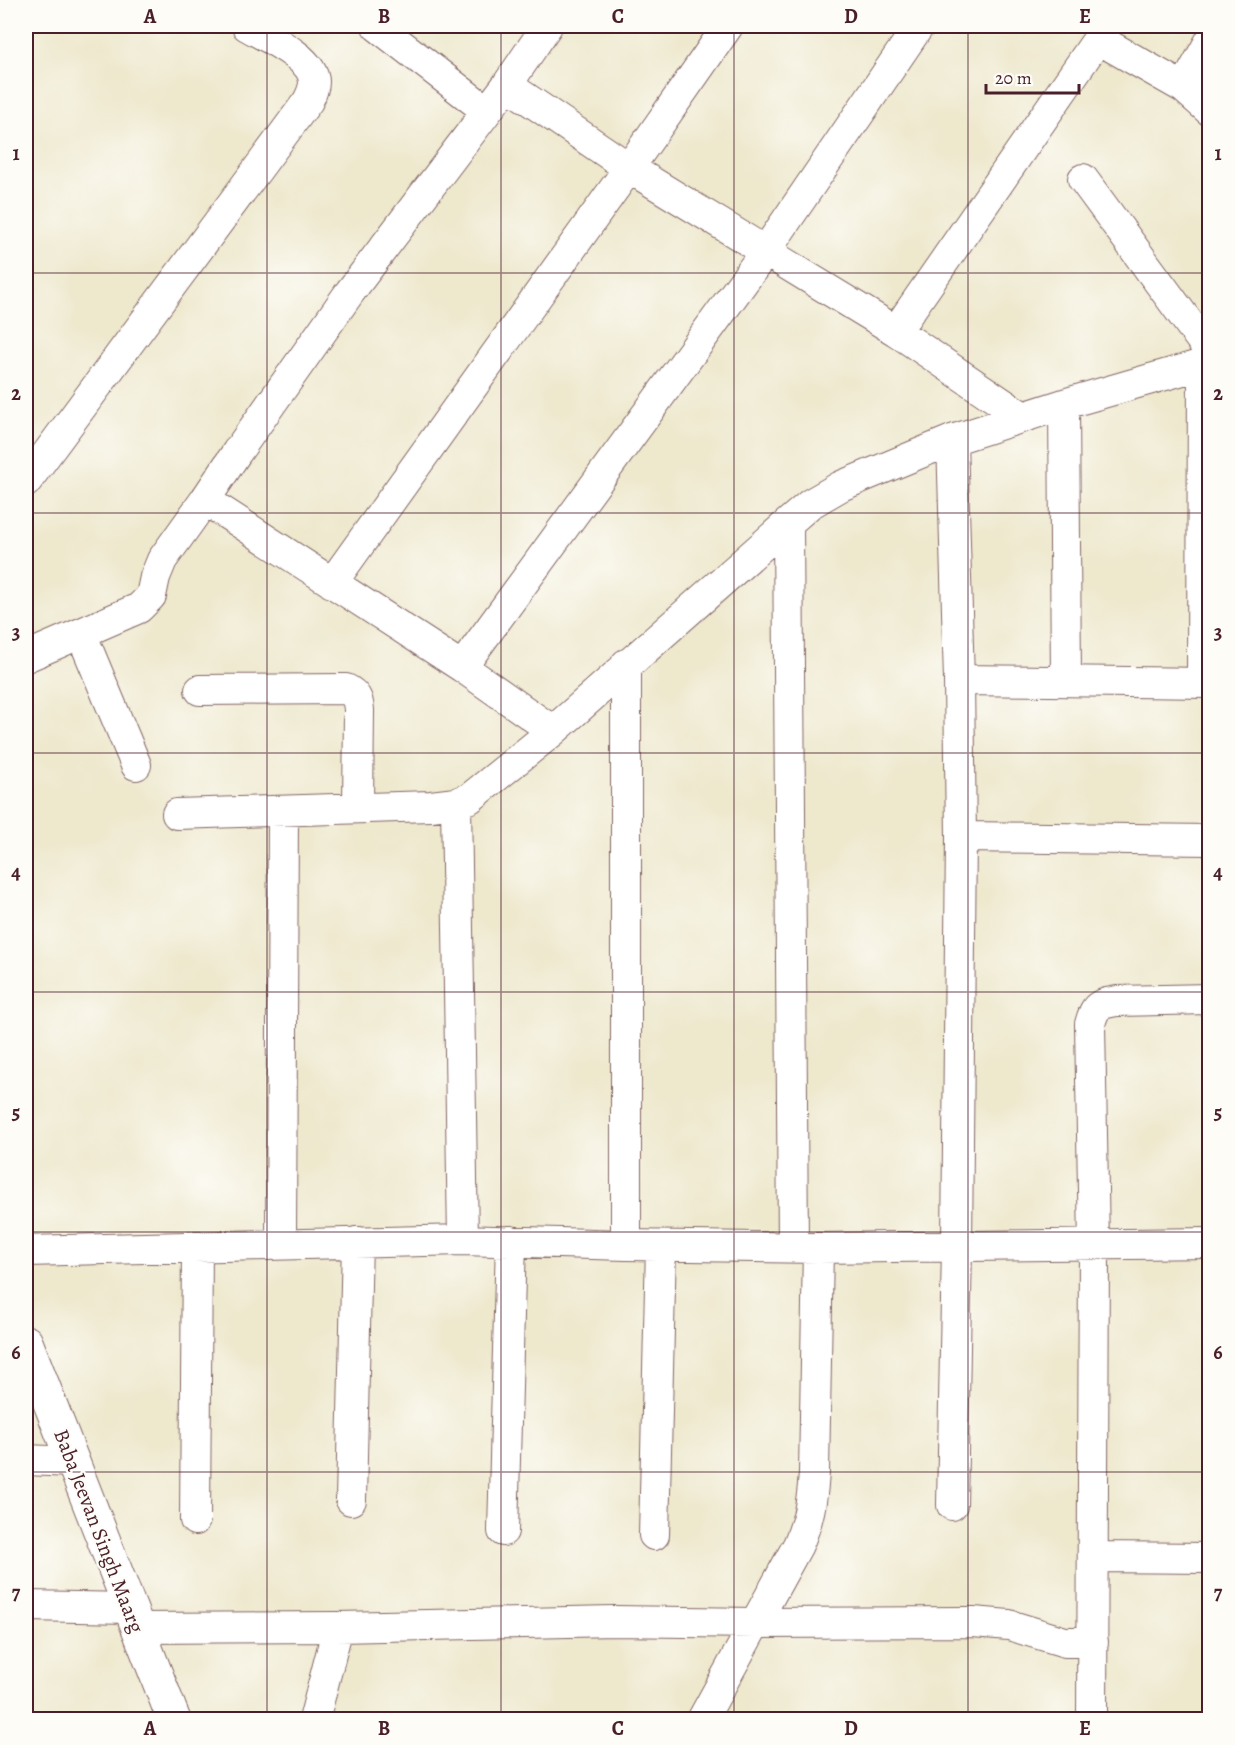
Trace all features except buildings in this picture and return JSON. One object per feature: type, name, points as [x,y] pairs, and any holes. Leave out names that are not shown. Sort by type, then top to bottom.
[{"type":"street","points":[[26,482],[314,89],[310,69],[303,59],[247,26]]},
{"type":"street","points":[[377,26],[488,111]]},
{"type":"street","points":[[26,657],[139,608],[151,596],[154,577],[162,560],[237,452],[350,292],[488,111],[547,26]]},
{"type":"street","points":[[332,583],[728,26]]},
{"type":"street","points":[[462,667],[765,252],[919,26]]},
{"type":"street","points":[[896,331],[1102,32],[1184,88],[1209,111]]},
{"type":"street","points":[[1184,88],[1209,41]]},
{"type":"street","points":[[507,85],[629,168],[896,331],[1023,417]]},
{"type":"street","points":[[959,680],[1206,683],[1207,359],[1083,179]]},
{"type":"street","points":[[177,814],[456,803],[470,798],[553,731],[626,664],[810,504],[841,486],[952,440],[1207,359]]},
{"type":"street","points":[[1064,404],[1066,681]]},
{"type":"street","points":[[952,440],[961,837],[952,1505]]},
{"type":"street","points":[[205,501],[462,667],[553,731]]},
{"type":"street","points":[[702,1719],[798,1545],[807,1522],[812,1498],[788,523]]},
{"type":"street","points":[[81,633],[136,765]]},
{"type":"street","points":[[626,664],[626,1245]]},
{"type":"street","points":[[201,690],[346,689],[354,693],[359,710],[358,808]]},
{"type":"street","points":[[456,803],[464,1240]]},
{"type":"street","points":[[281,1244],[283,811]]},
{"type":"street","points":[[961,837],[1209,840]]},
{"type":"street","points":[[1092,1719],[1094,1245],[1090,1024],[1094,1010],[1103,1003],[1209,999]]},
{"type":"street","points":[[26,1251],[464,1240],[661,1246],[806,1247],[1209,1244]]},
{"type":"street","points":[[503,1531],[511,1241]]},
{"type":"street","points":[[351,1500],[357,1242]]},
{"type":"street","points":[[195,1520],[197,1246]]},
{"type":"street","points":[[654,1535],[661,1246]]},
{"type":"street","name":"Baba Jeevan Singh Maarg","points":[[26,1342],[174,1719]]},
{"type":"street","points":[[26,1460],[72,1462]]},
{"type":"street","points":[[1093,1557],[1209,1558]]},
{"type":"street","points":[[26,1606],[134,1618],[338,1627],[614,1621],[992,1623],[1009,1625],[1065,1642],[1093,1642]]},
{"type":"street","points":[[314,1719],[338,1627]]}]
